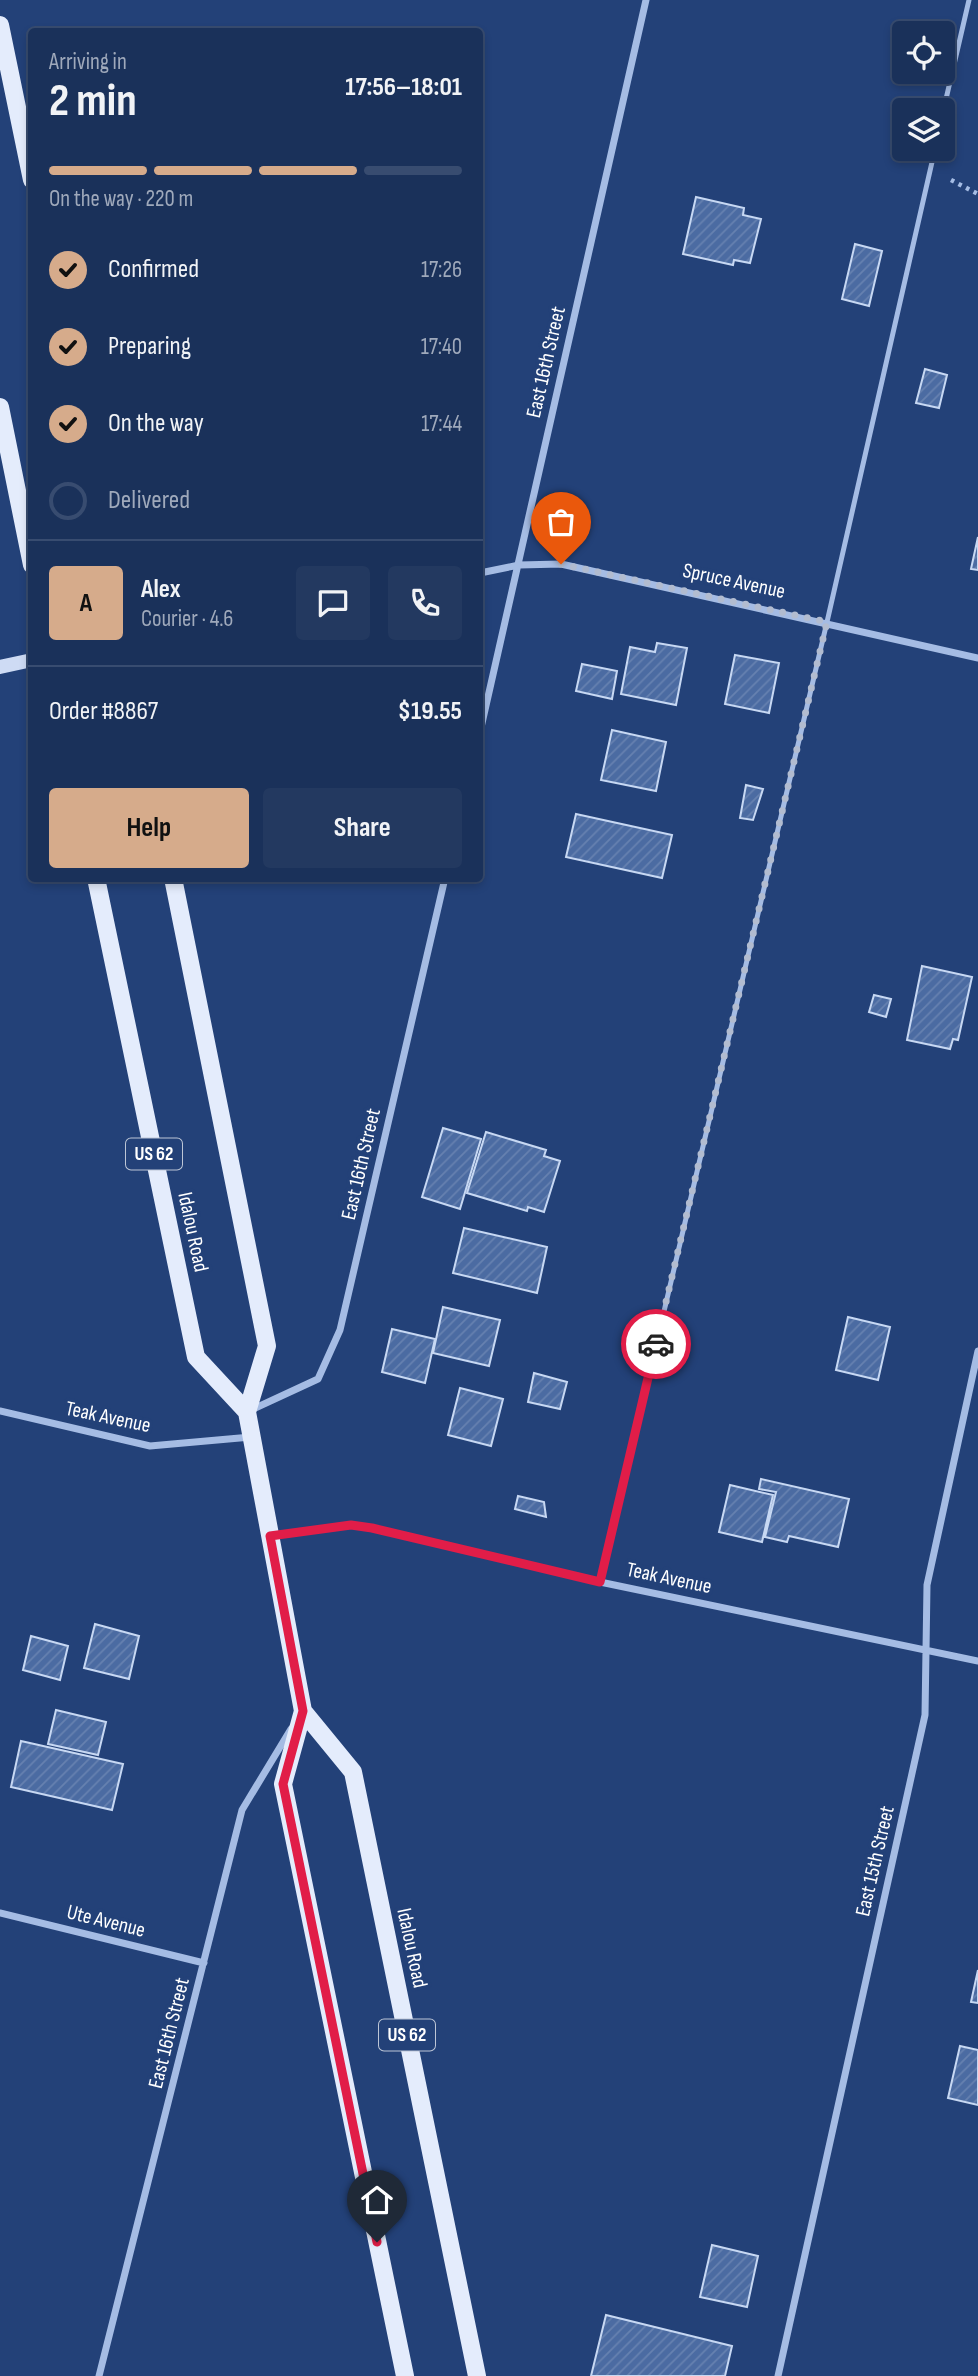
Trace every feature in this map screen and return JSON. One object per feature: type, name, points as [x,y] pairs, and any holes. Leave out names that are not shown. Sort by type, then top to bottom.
[{"type":"main road","points":[[0,25],[28,161]]},
{"type":"main road","points":[[0,407],[28,545]]},
{"type":"main road","points":[[0,667],[28,661]]},
{"type":"main road","name":"Idalou Road","points":[[97,882],[196,1357],[247,1412]]},
{"type":"main road","name":"Idalou Road","points":[[174,882],[267,1346],[247,1412],[303,1711],[283,1784],[405,2376]]},
{"type":"main road","name":"Idalou Road","points":[[303,1711],[353,1772],[477,2376]]},
{"type":"street","name":"East 16th Street","points":[[483,719],[646,0]]},
{"type":"street","name":"Spruce Avenue","points":[[483,572],[519,565],[561,564],[978,658]]},
{"type":"street","name":"East 16th Street","points":[[247,1412],[318,1379],[340,1330],[444,882]]},
{"type":"street","name":"East 15th Street","points":[[778,2376],[925,1715],[927,1585],[978,1351]]},
{"type":"street","name":"Teak Avenue","points":[[0,1411],[150,1446],[251,1437]]},
{"type":"street","name":"Teak Avenue","points":[[270,1536],[351,1525],[372,1528],[600,1582],[978,1661]]},
{"type":"street","name":"East 16th Street","points":[[99,2376],[242,1810],[303,1711]]},
{"type":"street","name":"Ute Avenue","points":[[0,1913],[204,1963]]},
{"type":"lane","points":[[946,98],[969,0]]},
{"type":"lane","points":[[600,1582],[827,622],[932,161]]},
{"type":"building","points":[[696,197],[744,208],[743,215],[761,219],[750,263],[734,260],[733,265],[683,254]]},
{"type":"building","points":[[855,244],[882,251],[869,306],[842,299]]},
{"type":"building","points":[[925,369],[947,375],[939,408],[916,403]]},
{"type":"building","points":[[978,537],[978,570],[971,569]]},
{"type":"building","points":[[657,643],[687,648],[676,705],[621,694],[630,647],[655,652]]},
{"type":"building","points":[[735,655],[779,663],[769,713],[725,704]]},
{"type":"building","points":[[582,664],[617,671],[612,699],[576,691]]},
{"type":"building","points":[[612,730],[666,742],[656,791],[601,780]]},
{"type":"building","points":[[746,785],[763,789],[753,820],[740,818]]},
{"type":"building","points":[[576,814],[672,835],[662,878],[566,857]]},
{"type":"building","points":[[922,966],[972,977],[958,1040],[953,1039],[950,1049],[907,1040]]},
{"type":"building","points":[[874,995],[891,999],[886,1017],[869,1012]]},
{"type":"building","points":[[443,1128],[481,1139],[460,1209],[422,1197]]},
{"type":"building","points":[[486,1132],[546,1150],[544,1156],[560,1161],[544,1212],[528,1207],[527,1211],[467,1193]]},
{"type":"building","points":[[464,1228],[547,1247],[537,1293],[453,1273]]},
{"type":"building","points":[[443,1307],[500,1320],[489,1366],[433,1353]]},
{"type":"building","points":[[848,1317],[890,1327],[878,1380],[836,1370]]},
{"type":"building","points":[[392,1329],[435,1339],[425,1383],[382,1372]]},
{"type":"building","points":[[534,1373],[567,1382],[560,1409],[528,1402]]},
{"type":"building","points":[[460,1388],[503,1399],[491,1446],[448,1435]]},
{"type":"building","points":[[761,1479],[849,1499],[838,1547],[789,1536],[787,1542],[765,1537],[776,1492],[759,1489]]},
{"type":"building","points":[[730,1485],[773,1495],[762,1542],[719,1532]]},
{"type":"building","points":[[518,1496],[544,1502],[546,1517],[515,1509]]},
{"type":"building","points":[[95,1624],[139,1636],[129,1679],[84,1668]]},
{"type":"building","points":[[31,1636],[68,1646],[60,1680],[23,1670]]},
{"type":"building","points":[[56,1710],[106,1722],[98,1755],[48,1744]]},
{"type":"building","points":[[21,1741],[123,1764],[112,1810],[11,1787]]},
{"type":"building","points":[[978,1970],[978,2003],[971,2002]]},
{"type":"building","points":[[960,2046],[978,2050],[978,2105],[948,2098]]},
{"type":"building","points":[[712,2245],[758,2256],[747,2307],[700,2297]]},
{"type":"building","points":[[606,2315],[732,2346],[725,2376],[591,2376]]},
{"type":"way so far","points":[[561,564],[827,622],[656,1344]]},
{"type":"route","points":[[377,2242],[283,1784],[303,1711],[270,1536],[351,1525],[600,1582],[656,1344]]}]
